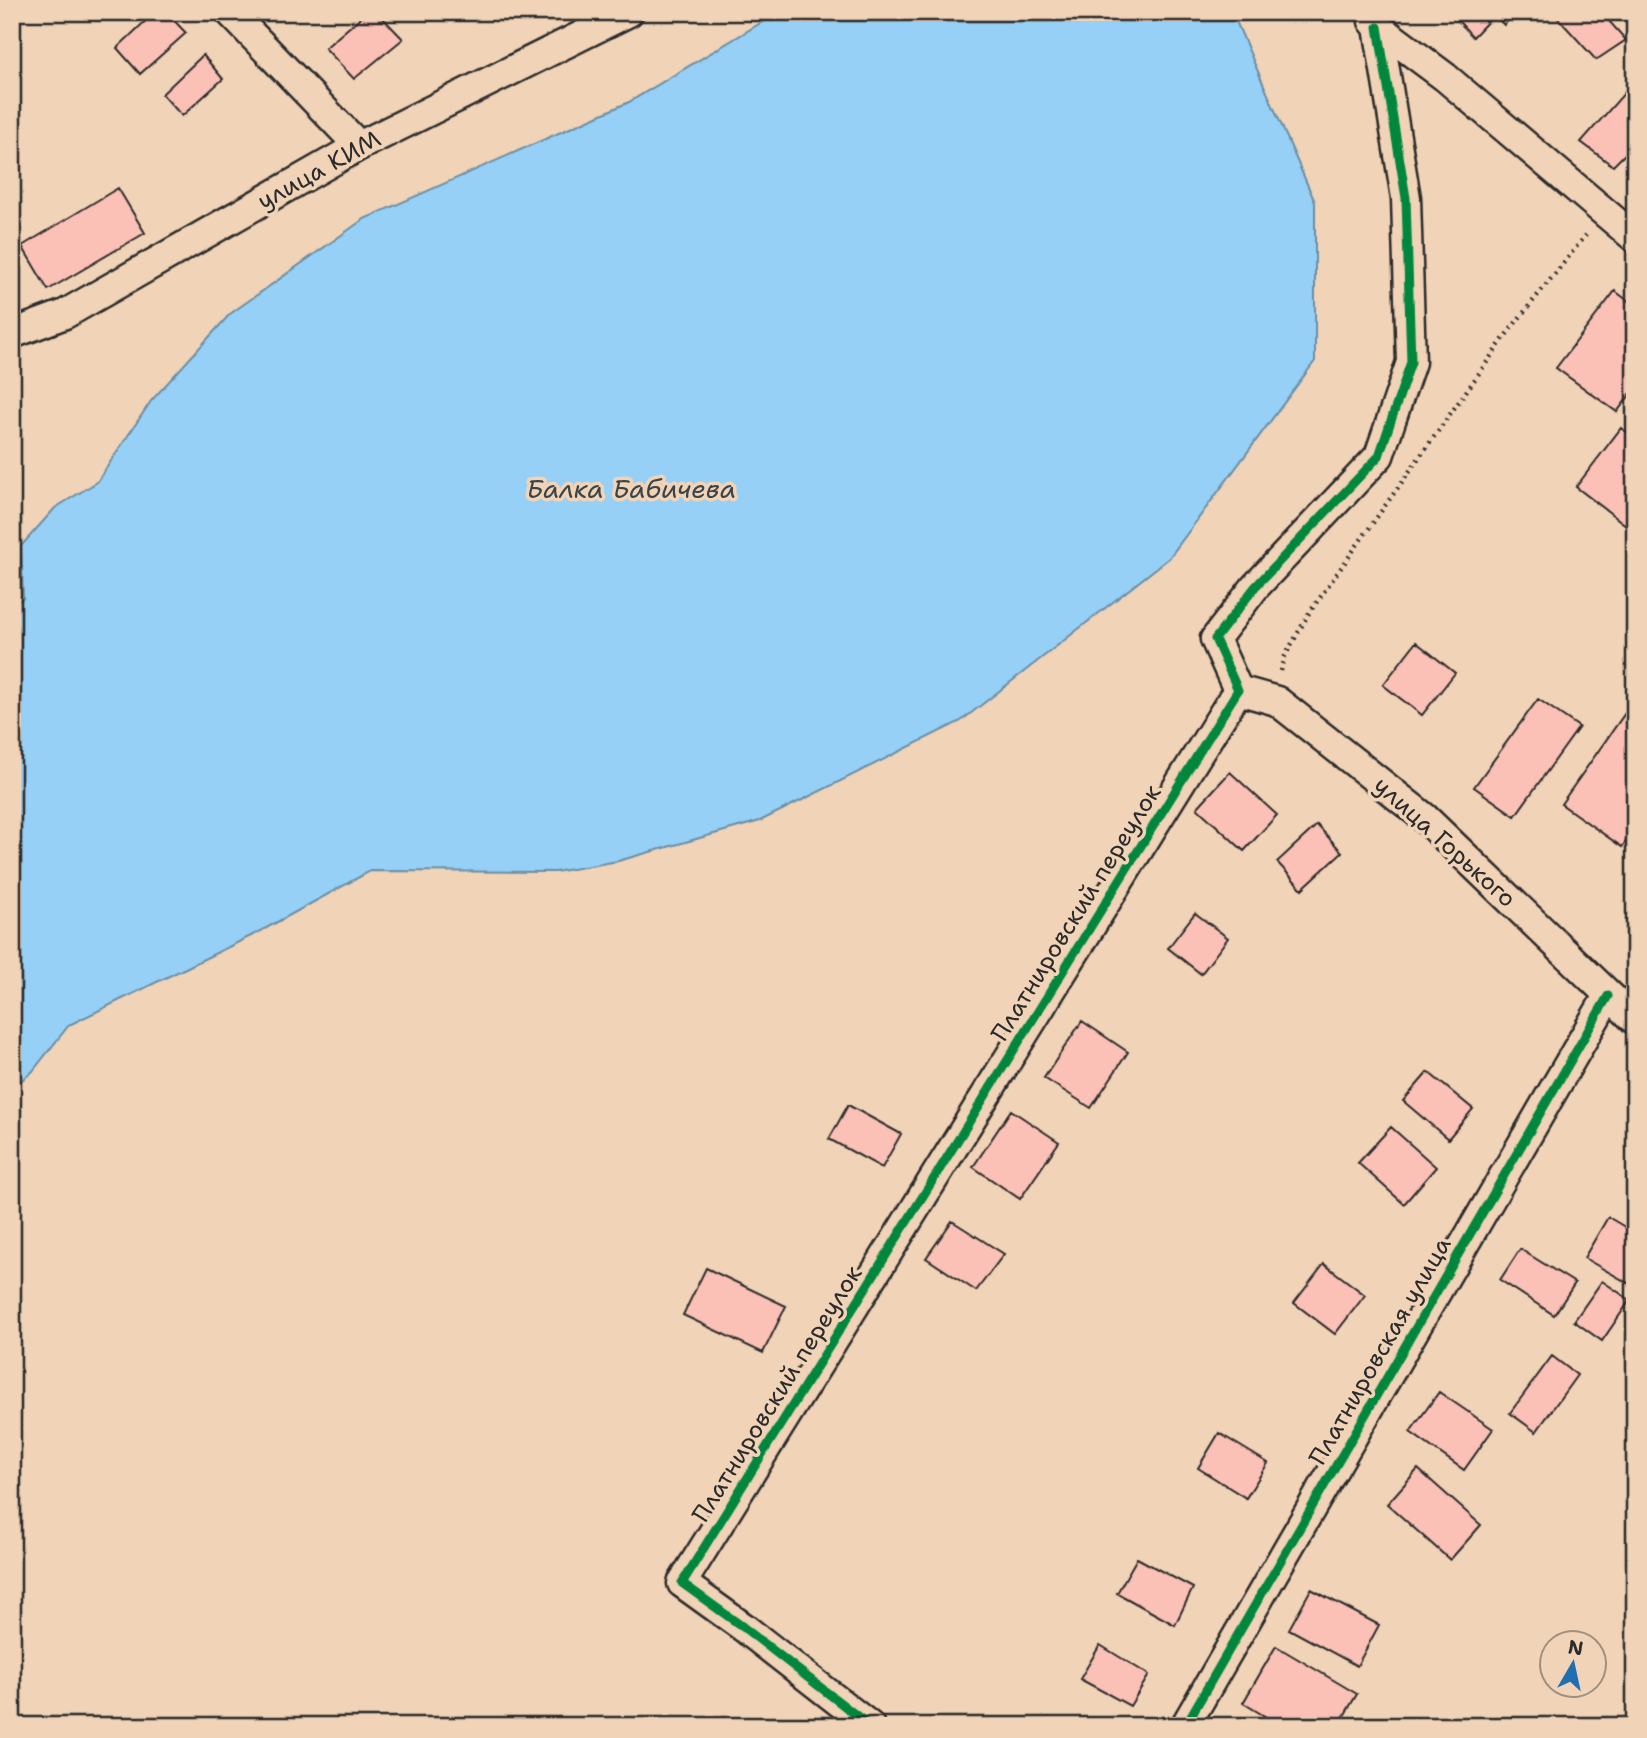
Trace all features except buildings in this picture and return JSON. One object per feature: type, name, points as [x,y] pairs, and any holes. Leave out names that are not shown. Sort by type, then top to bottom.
[{"type":"street","points":[[230,12],[359,146]]},
{"type":"street","name":"улица КИМ","points":[[12,334],[65,314],[359,146],[629,12]]},
{"type":"street","points":[[1372,19],[1445,77],[1635,238]]},
{"type":"street","points":[[1238,690],[1215,639],[1255,587],[1379,456],[1411,362],[1406,198],[1372,19]]},
{"type":"street","name":"улица Горького","points":[[1238,690],[1277,701],[1426,818],[1635,1020]]},
{"type":"street","name":"Платнировский переулок","points":[[870,1726],[682,1583],[1238,690]]},
{"type":"street","name":"Платнировская улица","points":[[1185,1726],[1608,996]]},
{"type":"path","points":[[1277,701],[1284,658],[1309,613],[1509,331],[1605,212]]},
{"type":"water","name":"Балка Бабичева","points":[[779,12],[1232,12],[1315,202],[1315,361],[1169,558],[961,721],[760,821],[618,861],[555,872],[370,871],[259,932],[69,1025],[32,1072],[12,1088],[12,605],[23,598],[21,546],[55,508],[97,482],[151,401],[230,314],[364,219],[629,102]]},
{"type":"cycle path","points":[[870,1726],[682,1583],[1238,690],[1215,639],[1255,587],[1379,456],[1411,362],[1406,198],[1378,27]]},
{"type":"cycle path","points":[[1185,1726],[1608,996]]}]
